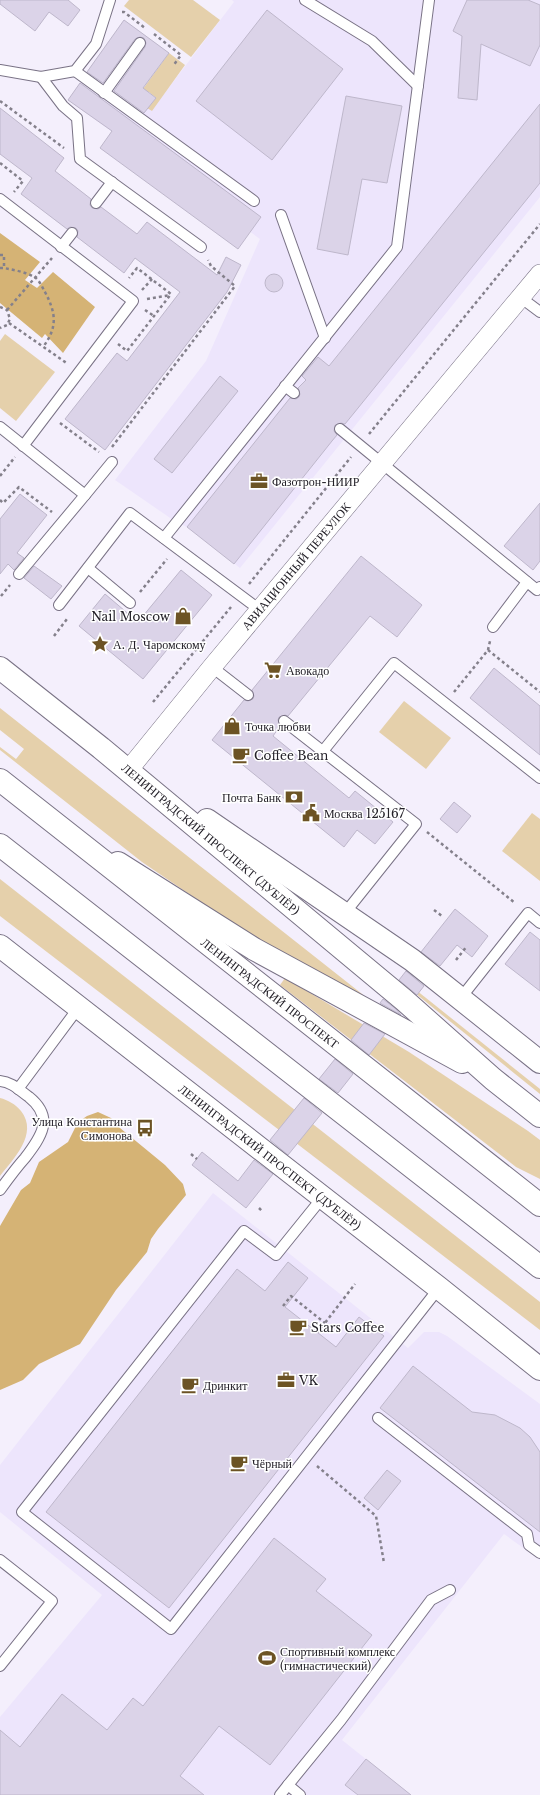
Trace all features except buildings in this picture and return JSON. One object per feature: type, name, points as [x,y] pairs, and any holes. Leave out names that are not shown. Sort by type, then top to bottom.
[{"type":"main road","name":"ЛЕНИНГРАДСКИЙ ПРОСПЕКТ (ДУБЛЁР)","points":[[0,668],[101,748],[404,1000],[493,1079],[540,1116]]},
{"type":"main road","name":"ЛЕНИНГРАДСКИЙ ПРОСПЕКТ (ДУБЛЁР)","points":[[101,748],[412,960],[540,1062]]},
{"type":"main road","name":"ЛЕНИНГРАДСКИЙ ПРОСПЕКТ","points":[[0,780],[540,1206]]},
{"type":"main road","points":[[51,820],[254,949],[493,1079]]},
{"type":"main road","points":[[0,845],[540,1267]]},
{"type":"main road","name":"ЛЕНИНГРАДСКИЙ ПРОСПЕКТ (ДУБЛЁР)","points":[[0,946],[439,1288],[540,1369]]},
{"type":"main road","points":[[439,1288],[540,1354]]},
{"type":"street","name":"АВИАЦИОННЫЙ ПЕРЕУЛОК","points":[[130,768],[381,463],[540,274]]},
{"type":"lane","points":[[0,70],[41,76],[74,71],[96,44],[110,0]]},
{"type":"lane","points":[[305,0],[372,41],[418,86]]},
{"type":"lane","points":[[164,538],[397,247],[429,0]]},
{"type":"lane","points":[[104,93],[140,43]]},
{"type":"lane","points":[[74,71],[254,201]]},
{"type":"lane","points":[[41,76],[63,106],[77,118],[80,159],[202,247]]},
{"type":"lane","points":[[96,203],[112,182]]},
{"type":"lane","points":[[3,201],[133,302],[23,446]]},
{"type":"lane","points":[[281,215],[325,338]]},
{"type":"lane","points":[[61,247],[72,233]]},
{"type":"lane","points":[[520,297],[540,312]]},
{"type":"lane","points":[[285,386],[294,393]]},
{"type":"lane","points":[[0,427],[85,495]]},
{"type":"lane","points":[[340,429],[527,582],[539,590]]},
{"type":"lane","points":[[19,574],[85,495],[108,459]]},
{"type":"lane","points":[[59,605],[130,513],[260,610]]},
{"type":"lane","points":[[88,568],[130,603]]},
{"type":"lane","points":[[493,627],[527,582]]},
{"type":"lane","points":[[323,751],[394,663],[540,778]]},
{"type":"lane","points":[[212,667],[248,695]]},
{"type":"lane","points":[[284,721],[416,824],[345,913]]},
{"type":"lane","points":[[460,999],[528,913],[540,922]]},
{"type":"lane","points":[[18,1089],[79,1007]]},
{"type":"lane","points":[[0,1081],[9,1082],[33,1100],[41,1110],[44,1122],[38,1141],[0,1190]]},
{"type":"lane","points":[[322,1198],[276,1255],[244,1231],[22,1512],[171,1629],[439,1288]]},
{"type":"lane","points":[[378,1418],[527,1534],[529,1545],[540,1553]]},
{"type":"lane","points":[[0,1560],[52,1601],[1,1662]]},
{"type":"lane","points":[[280,1795],[341,1720],[431,1600],[450,1590]]},
{"type":"lane","points":[[288,1785],[300,1795]]},
{"type":"path","points":[[0,101],[80,159]]},
{"type":"path","points":[[0,164],[23,181],[3,201]]},
{"type":"path","points":[[153,702],[540,224]]},
{"type":"path","points":[[7,310],[61,247]]},
{"type":"path","points":[[48,414],[108,459],[235,286],[211,266],[202,247]]},
{"type":"path","points":[[0,255],[4,255],[4,268]]},
{"type":"path","points":[[0,268],[35,277],[51,305],[54,321],[52,335],[43,347]]},
{"type":"path","points":[[133,302],[171,294]]},
{"type":"path","points":[[0,307],[7,310],[10,316],[9,322],[0,328]]},
{"type":"path","points":[[9,322],[80,372]]},
{"type":"path","points":[[0,476],[23,446]]},
{"type":"path","points":[[0,500],[4,503],[19,486],[63,521]]},
{"type":"path","points":[[130,603],[176,548]]},
{"type":"path","points":[[445,703],[488,650],[493,627]]},
{"type":"path","points":[[488,650],[540,692]]},
{"type":"path","points":[[416,824],[528,913]]},
{"type":"path","points":[[434,910],[442,916]]},
{"type":"path","points":[[456,960],[467,946]]},
{"type":"path","points":[[191,1154],[196,1159]]},
{"type":"path","points":[[259,1208],[262,1211]]},
{"type":"path","points":[[318,1332],[355,1284]]},
{"type":"path","points":[[283,1306],[291,1296],[325,1323]]},
{"type":"path","points":[[306,1457],[376,1516],[384,1564]]},
{"type":"shaded area","points":[[129,0],[193,0],[220,20],[191,57],[124,6]]},
{"type":"shaded area","points":[[232,0],[540,0],[540,197],[240,568],[187,527],[176,522],[115,480],[206,361],[260,239],[68,100],[124,20],[169,53],[135,100],[149,92],[156,98],[151,111],[234,2]]},
{"type":"shaded area","points":[[169,53],[185,65],[152,111],[147,108],[156,98],[149,92],[135,100]]},
{"type":"shaded area","points":[[0,233],[40,262],[25,280],[37,288],[53,272],[95,307],[63,353],[45,334],[42,338],[0,303]]},
{"type":"shaded area","points":[[5,334],[55,372],[16,421],[0,408],[0,341]]},
{"type":"shaded area","points":[[404,701],[451,738],[426,769],[379,732]]},
{"type":"shaded area","points":[[0,708],[376,1005],[242,930],[142,862],[0,750],[0,747],[16,759],[24,749],[0,730]]},
{"type":"shaded area","points":[[532,813],[540,819],[540,881],[502,851]]},
{"type":"shaded area","points":[[0,879],[540,1302],[540,1330],[0,916]]},
{"type":"shaded area","points":[[285,978],[409,1052],[540,1140],[540,1179],[516,1167],[280,985]]},
{"type":"shaded area","points":[[406,982],[540,1089],[540,1094],[405,985]]},
{"type":"shaded area","points":[[0,1098],[16,1106],[21,1111],[26,1120],[27,1128],[26,1137],[22,1146],[0,1176]]},
{"type":"shaded area","points":[[98,1112],[111,1118],[120,1128],[165,1165],[183,1184],[186,1195],[158,1229],[151,1239],[147,1252],[116,1290],[80,1344],[39,1364],[23,1380],[0,1390],[0,1226],[21,1190],[30,1183],[39,1162],[68,1142],[78,1122],[87,1116]]},
{"type":"shaded area","points":[[213,1193],[408,1348],[424,1332],[439,1332],[447,1336],[540,1404],[540,1560],[504,1534],[342,1740],[411,1795],[0,1795],[0,1717],[102,1595],[0,1512],[0,1465]]},
{"type":"place","name":"Фазотрон-НИИР","points":[[259,481]]},
{"type":"place","name":"Nail Moscow","points":[[183,616]]},
{"type":"place","name":"А. Д. Чаромскому","points":[[100,644]]},
{"type":"place","name":"Авокадо","points":[[273,670]]},
{"type":"place","name":"Точка любви","points":[[232,726]]},
{"type":"place","name":"Coffee Bean","points":[[241,755]]},
{"type":"place","name":"Почта Банк","points":[[294,797]]},
{"type":"place","name":"Москва 125167","points":[[311,813]]},
{"type":"place","name":"Улица Константина Симонова","points":[[145,1128]]},
{"type":"place","name":"Stars Coffee","points":[[298,1327]]},
{"type":"place","name":"VK","points":[[286,1380]]},
{"type":"place","name":"Дринкит","points":[[190,1385]]},
{"type":"place","name":"Чёрный","points":[[239,1463]]},
{"type":"place","name":"Спортивный комплекс (гимнастический)","points":[[267,1658]]}]
